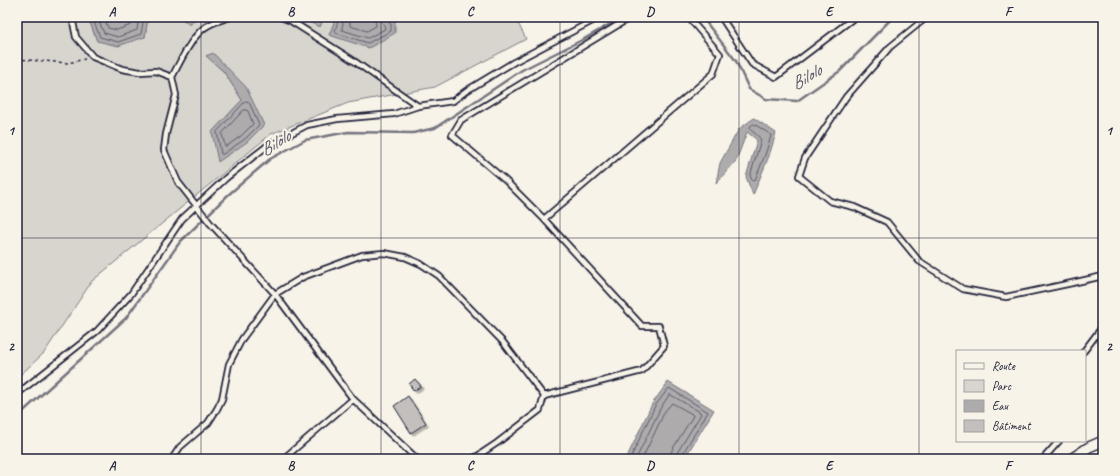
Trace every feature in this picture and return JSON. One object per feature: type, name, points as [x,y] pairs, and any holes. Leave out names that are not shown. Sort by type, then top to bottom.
[{"type":"street","points":[[1071,459],[1103,441]]},
{"type":"lane","points":[[72,17],[76,37],[93,57],[122,70],[156,72],[172,77]]},
{"type":"lane","points":[[230,17],[214,22],[196,36],[172,77],[176,95],[166,134],[164,150],[178,182],[196,206],[275,294],[353,399],[417,459]]},
{"type":"lane","points":[[281,17],[291,21],[354,61],[418,106]]},
{"type":"lane","points":[[17,394],[97,331],[131,294],[182,220],[226,178],[267,146],[307,125],[336,119],[394,114],[418,106],[452,101],[514,62],[600,17]]},
{"type":"lane","points":[[544,396],[642,371],[664,346],[659,326],[642,326],[544,219],[506,181],[452,136],[461,120],[631,17]]},
{"type":"lane","points":[[544,219],[713,74],[720,54],[688,17]]},
{"type":"lane","points":[[721,17],[752,64],[776,77],[855,17]]},
{"type":"lane","points":[[927,17],[890,47],[846,97],[805,158],[799,176],[830,201],[854,207],[887,222],[919,261],[963,290],[1006,296],[1103,276]]},
{"type":"lane","points":[[172,459],[180,447],[208,423],[217,409],[222,399],[230,364],[242,339],[275,294],[302,277],[362,255],[384,253],[405,257],[420,264],[439,276],[503,342],[544,396]]},
{"type":"lane","points":[[1085,350],[1103,326]]},
{"type":"lane","points":[[473,459],[497,443],[540,410],[544,396]]},
{"type":"lane","points":[[283,459],[353,399]]},
{"type":"lane","points":[[1042,459],[1058,442]]},
{"type":"path","points":[[17,58],[68,63],[93,57]]},
{"type":"green space","points":[[17,17],[88,17],[97,41],[145,37],[148,17],[180,17],[190,25],[197,17],[299,17],[320,27],[324,17],[336,17],[330,35],[395,21],[384,17],[515,17],[526,39],[435,87],[348,103],[271,134],[92,281],[44,353],[17,378]],"holes":[[[206,55],[246,87],[247,142],[212,132],[242,100],[224,72]]]},
{"type":"water","points":[[88,17],[148,17],[145,37],[118,46],[97,41]]},
{"type":"water","points":[[180,17],[197,17],[190,25]]},
{"type":"water","points":[[299,17],[324,17],[320,27]]},
{"type":"water","points":[[336,17],[384,17],[395,21],[395,33],[369,48],[329,35]]},
{"type":"water","points":[[213,53],[246,87],[264,125],[247,142],[218,162],[212,132],[242,100],[224,72],[206,56]]},
{"type":"water","points":[[754,118],[776,133],[769,156],[753,195],[746,177],[757,140],[747,132],[736,161],[716,183],[720,163],[739,129]]},
{"type":"water","points":[[668,382],[714,410],[684,459],[626,459],[652,404]]},
{"type":"building","points":[[415,379],[421,386],[414,391],[409,384]]},
{"type":"building","points":[[408,396],[426,423],[411,433],[394,406]]},
{"type":"waterway","name":"Bilolo","points":[[17,417],[126,318],[180,242],[228,195],[270,159],[305,140],[348,132],[413,133],[435,128],[522,70],[584,39],[622,17]]},
{"type":"waterway","name":"Bilolo","points":[[702,17],[736,61],[749,89],[766,99],[797,101],[840,71],[893,17]]}]
